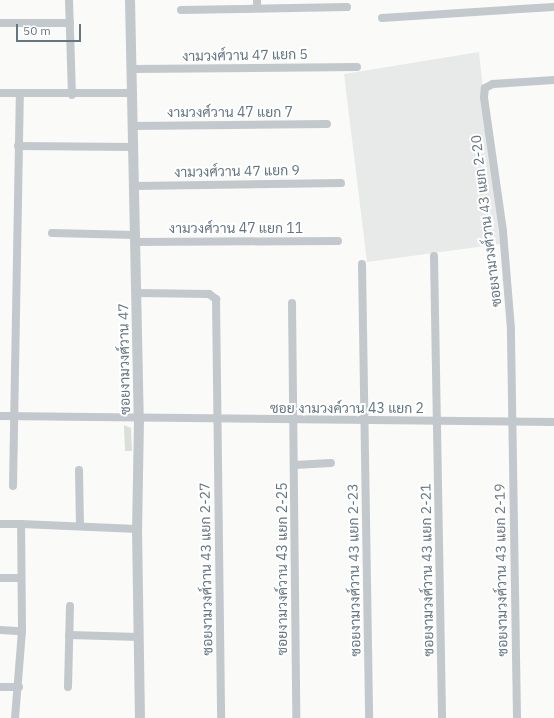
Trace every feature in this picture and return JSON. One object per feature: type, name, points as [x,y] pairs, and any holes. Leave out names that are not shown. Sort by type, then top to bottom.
[{"type":"street","points":[[69,0],[72,95]]},
{"type":"street","name":"ซอยงามวงศ์วาน 47","points":[[130,0],[140,419],[137,528],[140,718]]},
{"type":"street","points":[[181,10],[257,4],[347,7]]},
{"type":"street","points":[[382,18],[554,7]]},
{"type":"street","points":[[0,23],[70,24]]},
{"type":"street","name":"งามวงศ์วาน 47 แยก 5","points":[[132,69],[357,67]]},
{"type":"street","name":"ซอยงามวงศ์วาน 43 แยก 2-20","points":[[511,422],[510,314],[503,230],[485,88],[493,84],[554,80]]},
{"type":"street","points":[[0,93],[20,95],[72,95],[133,93]]},
{"type":"street","points":[[13,486],[13,417],[20,95]]},
{"type":"street","name":"งามวงศ์วาน 47 แยก 7","points":[[133,126],[327,124]]},
{"type":"street","points":[[18,146],[134,147]]},
{"type":"street","name":"งามวงศ์วาน 47 แยก 9","points":[[135,186],[341,183]]},
{"type":"street","name":"งามวงศ์วาน 47 แยก 11","points":[[52,233],[136,238],[338,241]]},
{"type":"street","name":"ซอยงามวงศ์วาน 43 แยก 2-21","points":[[434,256],[442,718]]},
{"type":"street","name":"ซอยงามวงศ์วาน 43 แยก 2-23","points":[[362,264],[369,718]]},
{"type":"street","name":"ซอยงามวงศ์วาน 43 แยก 2-27","points":[[137,293],[209,294],[216,299],[221,718]]},
{"type":"street","name":"ซอยงามวงค์วาน 43 แยก 2-25","points":[[292,303],[296,718]]},
{"type":"street","name":"ซอย งามวงค์วาน 43 แยก 2","points":[[0,416],[217,420],[554,422]]},
{"type":"street","name":"ซอยงามวงศ์วาน 43 แยก 2-19","points":[[511,422],[517,718]]},
{"type":"street","points":[[294,465],[331,463]]},
{"type":"street","points":[[79,470],[80,526]]},
{"type":"street","points":[[0,524],[137,528]]},
{"type":"street","points":[[15,718],[19,687],[22,631],[20,578],[21,524]]},
{"type":"street","points":[[0,578],[20,578]]},
{"type":"street","points":[[68,688],[70,606]]},
{"type":"street","points":[[0,630],[22,631]]},
{"type":"street","points":[[70,635],[139,637]]},
{"type":"street","points":[[0,687],[19,687]]},
{"type":"shaded area","points":[[479,52],[500,244],[367,262],[344,74]]},
{"type":"shaded area","points":[[124,425],[131,428],[132,451],[125,451]]}]
